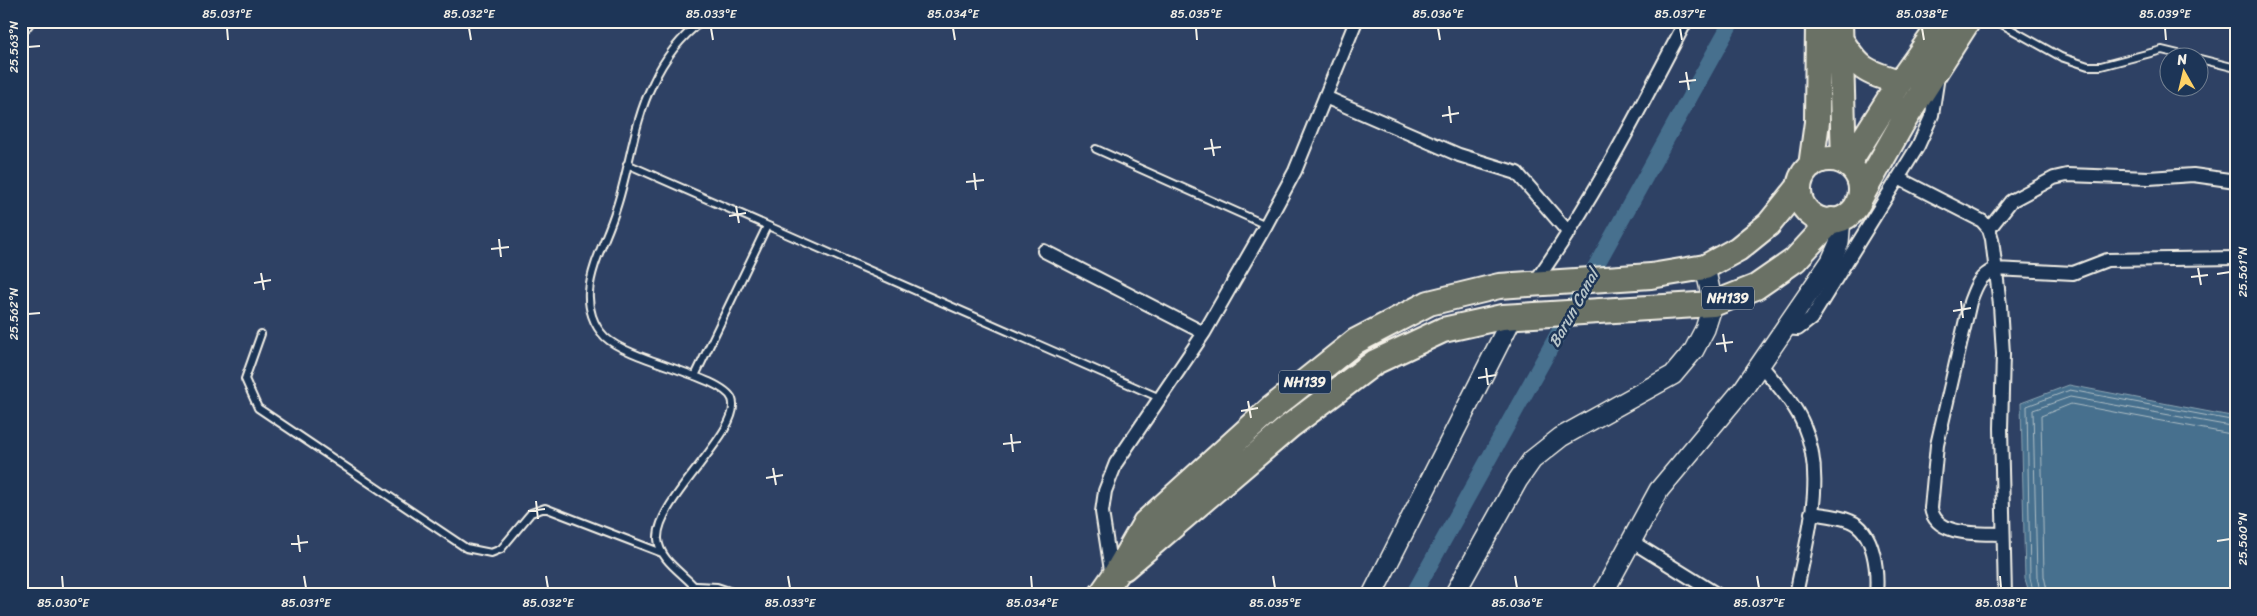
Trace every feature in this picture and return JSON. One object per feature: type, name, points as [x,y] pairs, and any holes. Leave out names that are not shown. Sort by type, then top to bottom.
[{"type":"highway","points":[[1810,166],[1818,122],[1818,21]]},
{"type":"highway","points":[[1846,163],[1943,21]]},
{"type":"highway","name":"NH139","points":[[1110,583],[1290,426],[1375,362],[1443,330],[1513,316],[1713,304],[1756,287],[1796,260],[1837,219],[1849,214],[1859,200],[1903,122],[1968,21]]},
{"type":"highway","points":[[1839,29],[1846,163]]},
{"type":"highway","points":[[1839,29],[1853,60],[1874,75],[1900,82]]},
{"type":"highway","points":[[1810,166],[1827,159],[1846,163],[1856,174],[1860,183],[1859,200]]},
{"type":"highway","name":"NH139","points":[[1110,583],[1145,523],[1272,408],[1356,341],[1429,303],[1499,286],[1651,276],[1705,267],[1738,249],[1761,230],[1798,188],[1800,180],[1810,166]]},
{"type":"highway","points":[[1798,188],[1802,205],[1808,212],[1824,220],[1837,219]]},
{"type":"main road","points":[[1602,595],[1659,490],[1744,388],[1831,261],[1839,243],[1837,219]]},
{"type":"main road","points":[[1454,595],[1518,480],[1532,460],[1561,437],[1673,375],[1694,350],[1705,329],[1713,304],[1705,267]]},
{"type":"main road","points":[[1372,595],[1513,316]]},
{"type":"street","points":[[21,30],[28,21]]},
{"type":"street","points":[[1110,583],[1102,512],[1105,491],[1116,463],[1204,333],[1266,225],[1295,171],[1356,21]]},
{"type":"street","points":[[1544,283],[1568,233],[1634,120],[1685,23]]},
{"type":"street","points":[[1784,328],[1798,329],[1811,319],[1918,146],[1932,115],[1938,67]]},
{"type":"street","points":[[1325,97],[1460,155],[1516,173],[1568,233]]},
{"type":"street","points":[[1989,229],[2011,201],[2054,178],[2067,175],[2149,178],[2187,175],[2236,181]]},
{"type":"street","points":[[1898,178],[1965,211],[1989,229],[2003,345],[2001,428],[2005,595]]},
{"type":"street","points":[[1044,251],[1204,333]]},
{"type":"street","points":[[2003,534],[1947,528],[1937,523],[1932,517],[1931,502],[1937,445],[1970,302],[1976,284],[1984,274],[1995,269],[2073,273],[2107,260],[2236,258]]},
{"type":"street","points":[[1760,364],[1804,424],[1809,440],[1815,479],[1811,513],[1796,595]]},
{"type":"street","points":[[1811,513],[1849,520],[1864,531],[1874,557],[1876,595]]},
{"type":"street","points":[[1631,541],[1718,595]]},
{"type":"lane","points":[[702,21],[672,51],[653,81],[635,129],[617,208],[589,290],[590,308],[596,326],[605,337],[621,348],[642,358],[714,383],[725,390],[732,399],[731,418],[660,524],[658,540],[662,553],[676,569],[696,586],[702,595]]},
{"type":"lane","points":[[1996,21],[2062,57],[2088,66],[2101,66],[2160,51]]},
{"type":"lane","points":[[2210,62],[2236,68]]},
{"type":"lane","points":[[1096,149],[1266,225]]},
{"type":"lane","points":[[626,164],[1160,398]]},
{"type":"lane","points":[[695,376],[767,226]]},
{"type":"lane","points":[[262,334],[244,379],[258,408],[466,548],[491,553],[501,549],[531,513],[545,508],[662,553]]},
{"type":"lane","points":[[696,586],[717,587],[742,595]]},
{"type":"water","points":[[2069,385],[2236,417],[2236,595],[2030,595],[2025,579],[2021,403]]},
{"type":"waterway","name":"Barun Canal","points":[[1413,595],[1732,21]]}]
